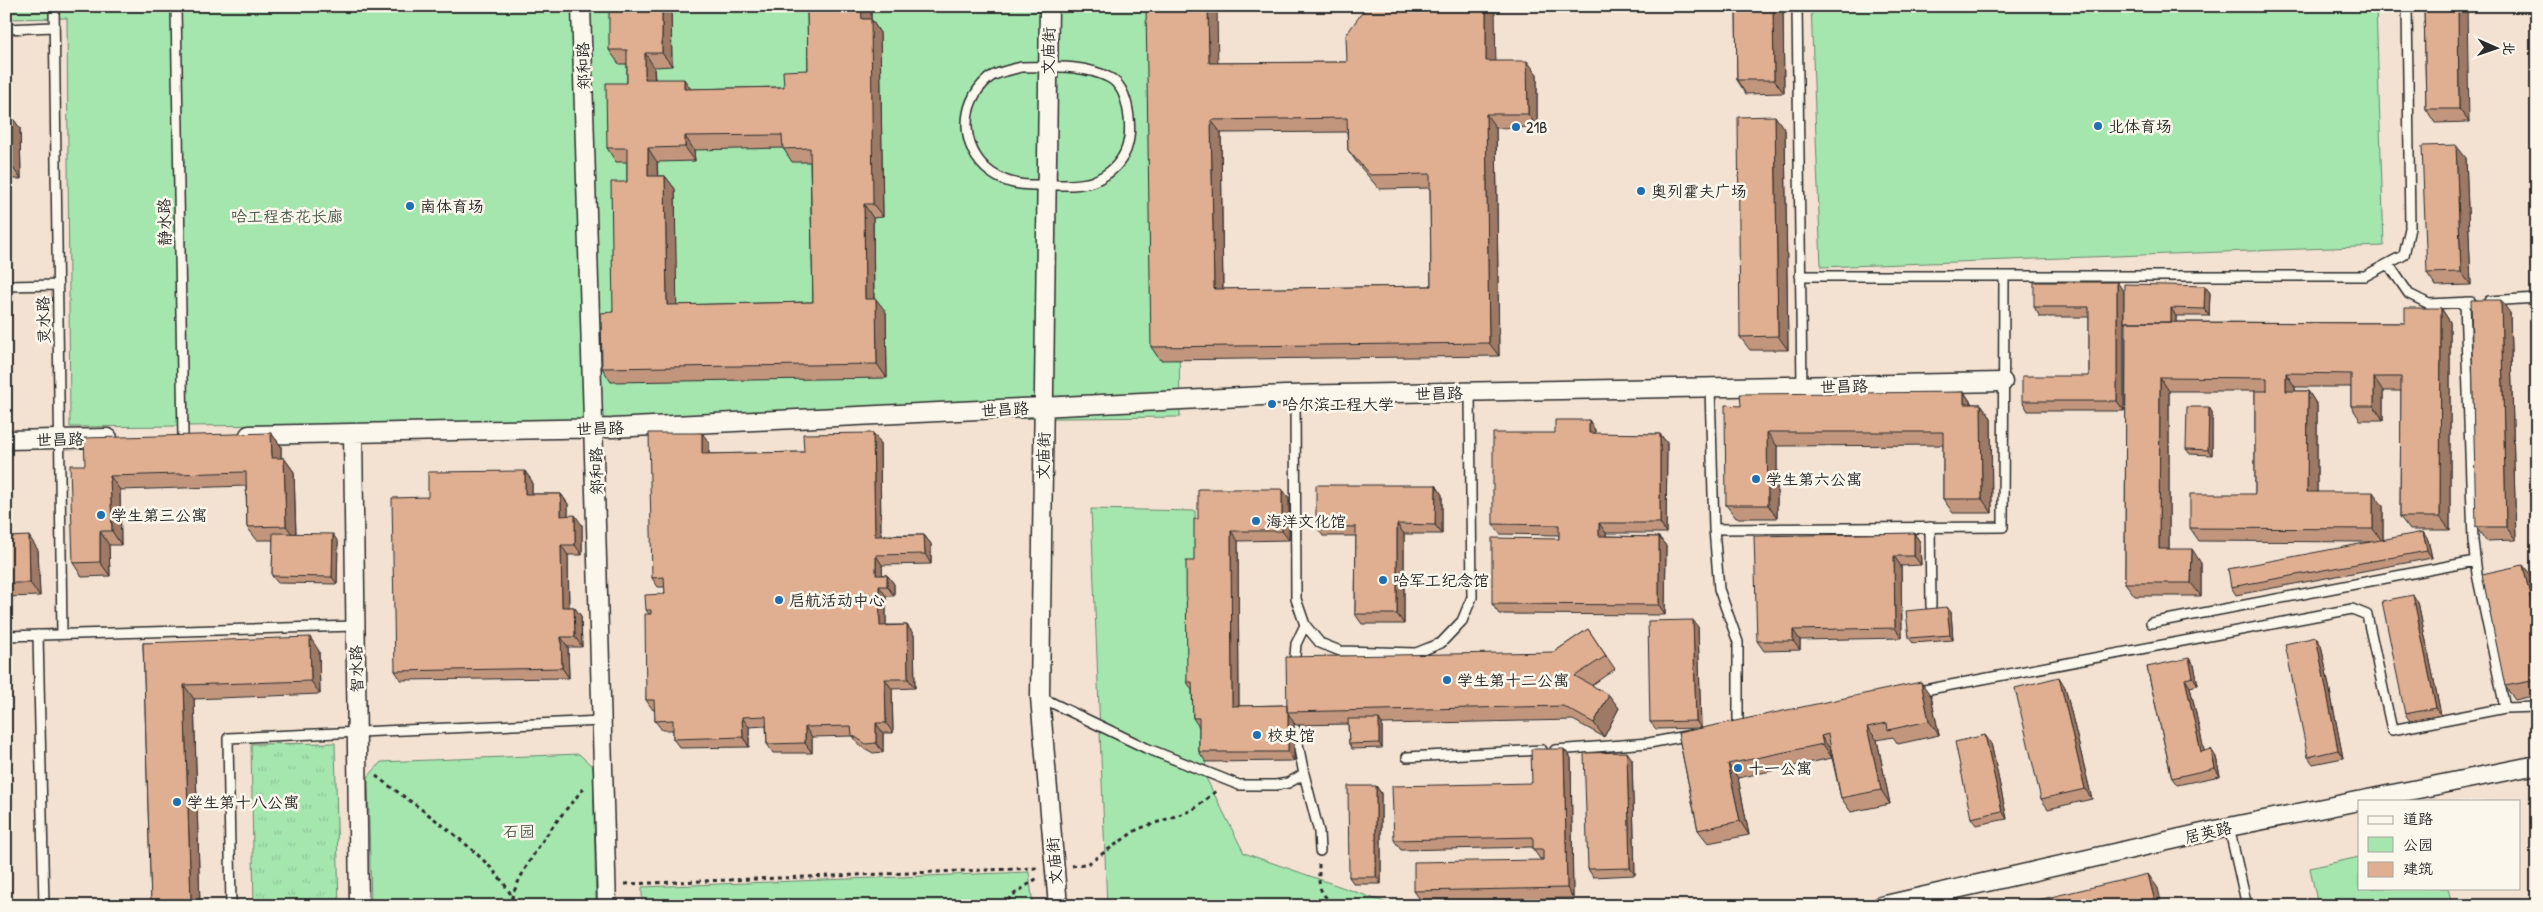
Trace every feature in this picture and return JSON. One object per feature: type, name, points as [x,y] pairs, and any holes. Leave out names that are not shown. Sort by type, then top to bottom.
[{"type":"street","name":"郑和路","points":[[581,6],[595,428],[607,906]]},
{"type":"street","name":"文庙街","points":[[1049,6],[1040,697],[1058,906]]},
{"type":"street","name":"世昌路","points":[[230,436],[595,428],[1295,395],[2003,382]]},
{"type":"street","name":"智水路","points":[[353,433],[359,906]]},
{"type":"street","points":[[164,437],[202,436]]},
{"type":"street","name":"世昌路","points":[[6,440],[126,438]]},
{"type":"street","name":"居英路","points":[[2364,800],[2537,765]]},
{"type":"street","name":"居英路","points":[[1881,906],[2230,827],[2358,801]]},
{"type":"lane","name":"灵水路","points":[[54,6],[62,634]]},
{"type":"lane","name":"静水路","points":[[176,6],[183,437]]},
{"type":"lane","points":[[1797,6],[1802,387]]},
{"type":"lane","points":[[1800,276],[2365,276],[2389,265],[2404,255],[2410,228],[2407,6]]},
{"type":"lane","points":[[6,29],[54,27]]},
{"type":"lane","points":[[1021,67],[1070,67],[1111,78],[1124,92],[1129,109],[1126,149],[1120,162],[1107,174],[1092,182],[1047,185],[1018,185],[997,176],[979,162],[970,148],[966,128],[969,107],[978,90],[990,77],[1021,67]]},
{"type":"lane","points":[[2389,265],[2409,294],[2429,304],[2537,298]]},
{"type":"lane","points":[[1714,530],[2003,527],[2004,276]]},
{"type":"lane","points":[[6,286],[58,285]]},
{"type":"lane","points":[[2465,302],[2475,561],[2505,708]]},
{"type":"lane","points":[[1710,388],[1714,530],[1719,589],[1738,642],[1733,726],[1748,724]]},
{"type":"lane","points":[[1295,395],[1296,598],[1305,625],[1320,643],[1340,651],[1416,653],[1441,643],[1462,620],[1472,597],[1470,392]]},
{"type":"lane","points":[[1930,527],[1931,606]]},
{"type":"lane","points":[[2151,624],[2475,561]]},
{"type":"lane","points":[[1903,694],[2352,609],[2367,615],[2392,730],[2505,708],[2537,707]]},
{"type":"lane","points":[[1294,668],[1296,644],[1305,625]]},
{"type":"lane","points":[[6,636],[356,626]]},
{"type":"lane","points":[[38,635],[44,906]]},
{"type":"lane","points":[[1040,697],[1146,748],[1239,785],[1276,786],[1288,783],[1304,774]]},
{"type":"lane","points":[[231,906],[228,738],[602,721]]},
{"type":"lane","points":[[1296,729],[1304,774],[1319,832],[1320,851]]},
{"type":"lane","points":[[1407,757],[1609,747],[1649,743],[1702,732]]},
{"type":"lane","points":[[2230,827],[2247,906]]},
{"type":"path","points":[[357,763],[472,848],[512,894],[515,906]]},
{"type":"path","points":[[509,906],[515,885],[572,802],[586,786],[604,777]]},
{"type":"path","points":[[607,884],[1054,867],[1089,863],[1130,833],[1168,817],[1193,810],[1218,789],[1223,780]]},
{"type":"path","points":[[1320,851],[1318,887],[1322,895],[1336,906]]},
{"type":"path","points":[[1002,906],[1013,895],[1054,867]]},
{"type":"shaded area","name":"哈尔滨工程大学","points":[[6,6],[2537,6],[2537,906],[6,906]]},
{"type":"green space","name":"哈工程杏花长廊","points":[[6,6],[1175,6],[1180,417],[70,427],[67,18],[6,19]]},
{"type":"green space","name":"北体育场","points":[[1811,6],[2376,6],[2384,246],[1821,267]]},
{"type":"green space","points":[[1091,509],[1195,511],[1206,778],[1244,853],[1396,906],[1107,906]]},
{"type":"green space","points":[[335,743],[339,906],[254,906],[251,744]]},
{"type":"green space","name":"石园","points":[[579,754],[593,767],[596,906],[371,906],[368,777],[381,762]]},
{"type":"green space","points":[[2358,857],[2358,890],[2448,890],[2452,906],[2318,906],[2310,868]]},
{"type":"green space","points":[[1029,872],[1033,906],[642,906],[642,887]]},
{"type":"building","points":[[609,6],[662,6],[662,53],[645,53],[645,79],[684,79],[684,89],[784,87],[783,71],[808,70],[807,6],[861,6],[862,19],[871,19],[873,204],[864,204],[865,299],[876,299],[877,364],[602,368],[601,313],[613,312],[611,182],[627,182],[627,148],[607,148],[606,83],[627,83],[627,50],[609,50]],"holes":[[[782,135],[783,149],[810,148],[813,302],[667,305],[665,176],[648,176],[648,148],[685,147],[685,136]]]},
{"type":"building","points":[[1146,6],[1208,6],[1209,63],[1347,62],[1346,35],[1366,7],[1486,6],[1486,61],[1527,61],[1528,114],[1486,114],[1489,343],[1151,347]],"holes":[[[1347,118],[1348,150],[1370,175],[1430,174],[1431,286],[1214,289],[1211,120]]]},
{"type":"building","points":[[1736,6],[1773,6],[1774,80],[1737,80]]},
{"type":"building","points":[[2424,6],[2458,6],[2459,109],[2426,109]]},
{"type":"building","points":[[6,115],[10,115],[11,165],[6,165]]},
{"type":"building","points":[[1775,116],[1778,336],[1740,337],[1738,117]]},
{"type":"building","points":[[2456,145],[2461,272],[2427,273],[2422,146]]},
{"type":"building","points":[[2034,282],[2117,282],[2117,401],[2022,401],[2022,376],[2089,376],[2089,307],[2034,307]]},
{"type":"building","points":[[2124,284],[2205,286],[2204,309],[2171,308],[2171,322],[2124,322]]},
{"type":"building","points":[[2471,300],[2501,300],[2506,527],[2476,527]]},
{"type":"building","points":[[2405,308],[2441,308],[2440,517],[2400,517],[2401,377],[2374,377],[2374,406],[2351,406],[2351,374],[2286,373],[2286,391],[2308,391],[2307,492],[2373,492],[2373,529],[2190,528],[2190,494],[2255,494],[2255,391],[2267,391],[2267,378],[2160,377],[2159,549],[2192,549],[2191,583],[2125,583],[2126,322],[2405,323]]},
{"type":"building","name":"学生第六公寓","points":[[1964,392],[1964,404],[1981,404],[1982,499],[1943,499],[1943,432],[1767,432],[1768,505],[1726,505],[1725,405],[1741,406],[1740,394]]},
{"type":"building","points":[[2187,407],[2209,407],[2208,450],[2186,449]]},
{"type":"building","points":[[1555,420],[1589,420],[1589,433],[1660,434],[1660,523],[1599,523],[1599,536],[1659,537],[1659,605],[1492,604],[1492,538],[1559,539],[1559,525],[1493,524],[1493,433],[1555,433]]},
{"type":"building","name":"学生第三公寓","points":[[271,433],[272,458],[284,458],[286,526],[247,527],[246,472],[110,476],[112,531],[100,531],[100,562],[73,563],[70,465],[85,465],[84,438]]},
{"type":"building","name":"启航活动中心","points":[[649,433],[702,433],[702,454],[804,452],[803,434],[873,433],[875,536],[924,535],[925,554],[876,555],[876,575],[887,575],[887,586],[879,586],[880,626],[907,625],[908,679],[885,679],[886,723],[876,723],[876,743],[866,744],[852,735],[851,726],[805,727],[805,743],[767,744],[766,716],[742,717],[743,737],[673,739],[673,720],[655,721],[654,700],[646,700],[645,614],[651,614],[651,610],[646,610],[645,595],[665,594],[664,577],[652,578]]},
{"type":"building","points":[[525,471],[525,494],[561,494],[561,516],[575,515],[575,545],[561,545],[562,607],[574,607],[575,637],[561,637],[562,668],[395,671],[392,498],[428,497],[428,472]]},
{"type":"building","name":"哈军工纪念馆","points":[[1316,485],[1436,485],[1435,525],[1397,524],[1397,614],[1355,614],[1356,527],[1316,526]]},
{"type":"building","points":[[1198,489],[1282,489],[1282,531],[1231,531],[1232,706],[1287,705],[1288,752],[1199,752],[1199,718],[1193,718],[1192,682],[1187,682],[1186,561],[1194,561],[1194,519],[1198,519]]},
{"type":"building","points":[[2423,532],[2427,551],[2231,587],[2228,569]]},
{"type":"building","points":[[273,533],[333,534],[332,577],[272,576]]},
{"type":"building","points":[[1914,533],[1914,556],[1894,556],[1895,628],[1793,630],[1793,641],[1757,641],[1754,536]]},
{"type":"building","points":[[29,536],[30,583],[6,583],[6,537]]},
{"type":"building","points":[[2523,565],[2537,628],[2537,680],[2505,686],[2482,574]]},
{"type":"building","points":[[2413,595],[2436,708],[2405,714],[2382,601]]},
{"type":"building","points":[[1947,607],[1950,635],[1909,638],[1906,611]]},
{"type":"building","points":[[1693,620],[1696,721],[1650,722],[1648,621]]},
{"type":"building","name":"学生第十二公寓","points":[[1588,629],[1606,656],[1575,676],[1609,695],[1594,723],[1563,706],[1287,712],[1286,657],[1554,652]]},
{"type":"building","name":"学生第十八公寓","points":[[310,637],[311,681],[184,685],[191,902],[151,903],[143,643]]},
{"type":"building","points":[[2316,637],[2338,750],[2308,757],[2285,644]]},
{"type":"building","points":[[2189,658],[2193,677],[2185,679],[2201,752],[2211,749],[2215,768],[2172,778],[2147,667]]},
{"type":"building","points":[[2059,677],[2085,789],[2041,799],[2015,688]]},
{"type":"building","name":"十一公寓","points":[[1921,682],[1929,721],[1888,730],[1887,723],[1867,727],[1881,790],[1841,798],[1828,734],[1821,736],[1823,744],[1728,764],[1740,821],[1698,830],[1678,733]]},
{"type":"building","points":[[1348,719],[1379,719],[1379,743],[1349,744]]},
{"type":"building","points":[[1985,735],[2002,811],[1971,818],[1955,742]]},
{"type":"building","points":[[1531,749],[1564,749],[1567,888],[1414,891],[1414,862],[1543,860],[1543,849],[1533,849],[1533,837],[1394,840],[1392,786],[1532,783]]},
{"type":"building","points":[[1627,752],[1630,868],[1588,869],[1584,753]]},
{"type":"building","points":[[1348,786],[1376,786],[1376,877],[1349,877]]},
{"type":"building","points":[[2148,874],[2156,906],[2013,906]]},
{"type":"place","name":"北体育场","points":[[2098,126]]},
{"type":"place","name":"21B","points":[[1516,127]]},
{"type":"place","name":"奥列霍夫广场","points":[[1641,191]]},
{"type":"place","name":"南体育场","points":[[410,206]]},
{"type":"place","name":"哈尔滨工程大学","points":[[1272,404]]},
{"type":"place","name":"学生第六公寓","points":[[1756,479]]},
{"type":"place","name":"学生第三公寓","points":[[101,515]]},
{"type":"place","name":"海洋文化馆","points":[[1256,521]]},
{"type":"place","name":"哈军工纪念馆","points":[[1383,580]]},
{"type":"place","name":"启航活动中心","points":[[779,600]]},
{"type":"place","name":"学生第十二公寓","points":[[1447,680]]},
{"type":"place","name":"校史馆","points":[[1257,735]]},
{"type":"place","name":"十一公寓","points":[[1738,768]]},
{"type":"place","name":"学生第十八公寓","points":[[177,802]]}]
